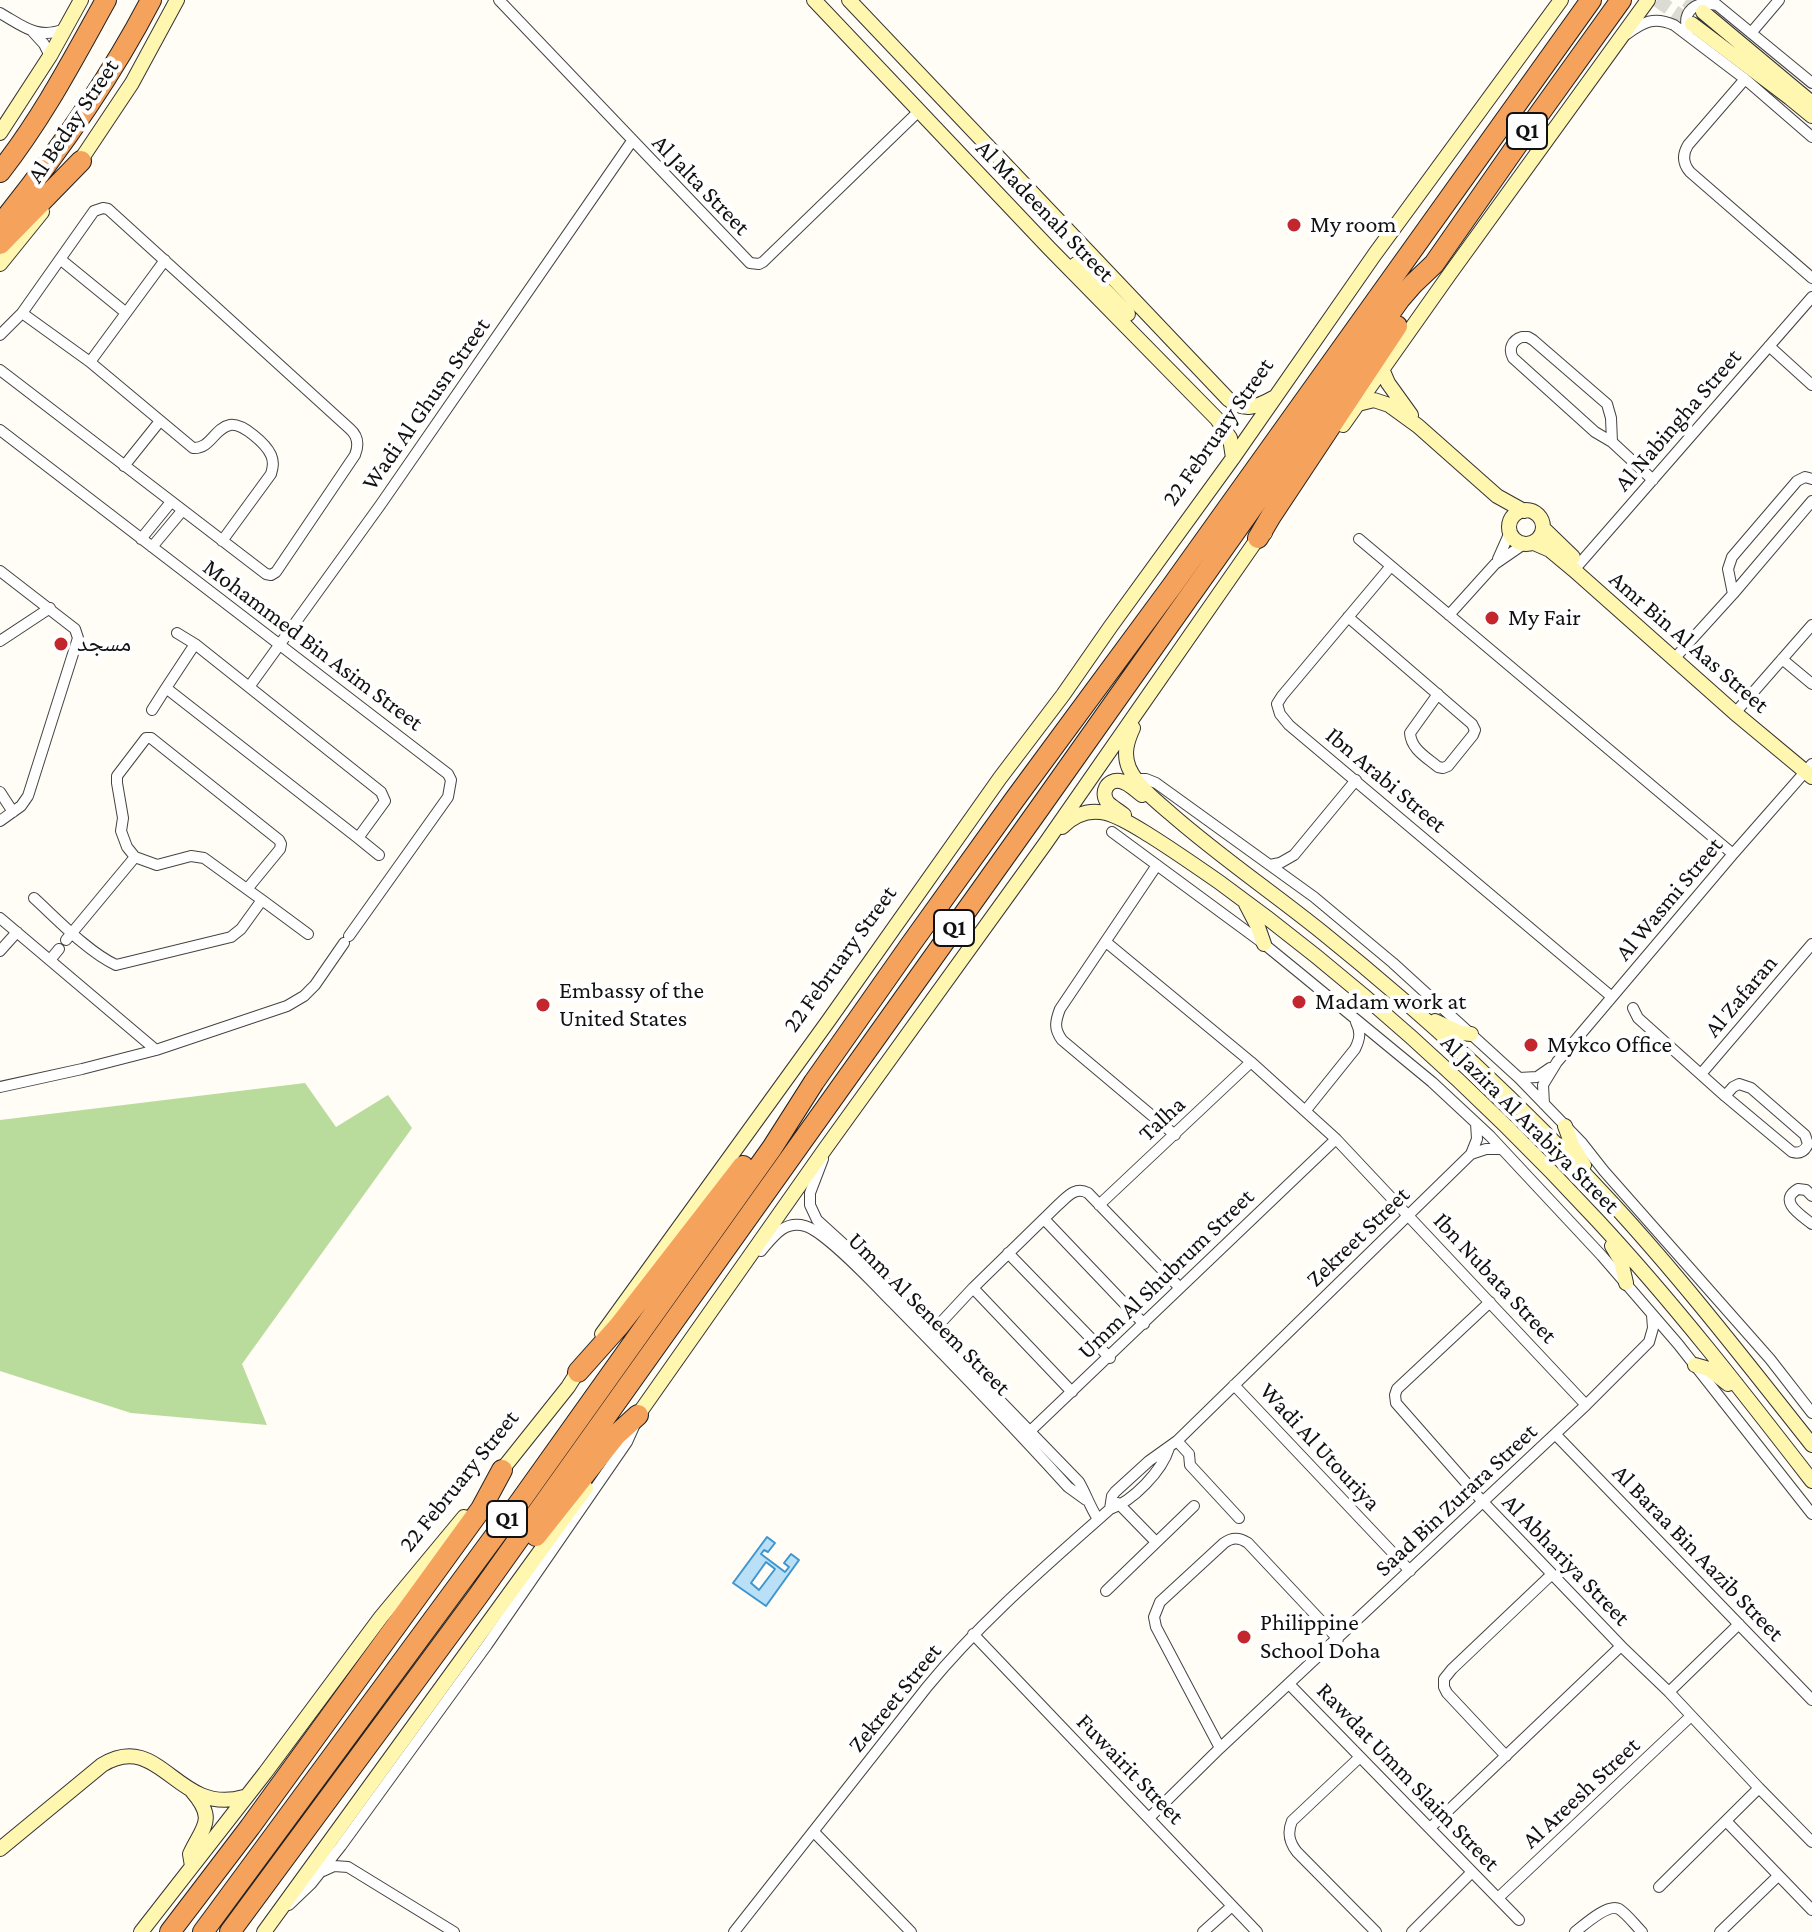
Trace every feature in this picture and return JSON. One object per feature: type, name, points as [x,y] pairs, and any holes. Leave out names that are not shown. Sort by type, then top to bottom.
[{"type":"highway","name":"Al Beday Street","points":[[0,172],[58,88],[106,0]]},
{"type":"highway","name":"Al Beday Street","points":[[0,225],[87,109],[151,0]]},
{"type":"highway","name":"22 February Street","points":[[203,1932],[510,1515],[772,1148],[802,1100],[971,859],[1172,586],[1591,0]]},
{"type":"highway","name":"Q1","points":[[230,1932],[478,1596],[1400,299],[1434,264],[1621,0]]},
{"type":"highway","points":[[0,244],[81,161]]},
{"type":"highway","points":[[1258,538],[1405,315],[1434,264]]},
{"type":"highway","points":[[578,1372],[619,1326],[759,1145],[802,1100]]},
{"type":"highway","points":[[478,1596],[512,1563],[616,1435],[638,1415]]},
{"type":"highway","points":[[170,1932],[481,1509],[502,1470]]},
{"type":"main road","points":[[0,133],[50,56],[81,0]]},
{"type":"main road","name":"Al Beday Street","points":[[0,264],[81,161],[132,83],[177,0]]},
{"type":"main road","name":"Al Madeenah Street","points":[[814,0],[1049,248],[1217,419],[1230,438],[1233,458]]},
{"type":"main road","name":"Al Madeenah Street","points":[[849,0],[1235,404],[1259,406],[1273,398]]},
{"type":"main road","name":"22 February Street","points":[[141,1932],[381,1617],[578,1372],[624,1302],[1233,458],[1375,254],[1561,0]]},
{"type":"main road","points":[[264,1932],[638,1415],[1045,844],[1258,538],[1278,519],[1648,0]]},
{"type":"main road","points":[[1711,6],[1812,103]]},
{"type":"main road","points":[[1692,31],[1812,116]]},
{"type":"main road","points":[[1049,248],[1093,278],[1154,340],[1160,341],[1167,335]]},
{"type":"main road","points":[[1382,369],[1388,383],[1418,426]]},
{"type":"main road","points":[[1358,404],[1374,400],[1382,402],[1418,426],[1497,496],[1538,515],[1543,523],[1540,537],[1529,543],[1518,542],[1497,496]]},
{"type":"main road","points":[[1511,526],[1517,514],[1524,511]]},
{"type":"main road","name":"Amr Bin Al Aas Street","points":[[1543,528],[1577,567],[1810,769]]},
{"type":"main road","name":"Amr Bin Al Aas Street","points":[[1529,543],[1550,550],[1577,567]]},
{"type":"main road","points":[[1136,779],[1127,764],[1126,747],[1141,707]]},
{"type":"main road","name":"Al Jazira Al Arabiya Street","points":[[1136,779],[1202,841],[1324,934],[1414,1009],[1496,1085],[1610,1201],[1812,1445]]},
{"type":"main road","points":[[1178,853],[1109,803],[1104,792],[1107,785],[1118,781],[1127,784],[1178,826],[1202,841]]},
{"type":"main road","name":"Al Jazira Al Arabiya Street","points":[[1045,844],[1068,821],[1086,813],[1106,813],[1131,824],[1178,853],[1327,965],[1406,1032],[1512,1132],[1598,1221],[1698,1336],[1812,1481]]},
{"type":"main road","points":[[1244,900],[1264,944]]},
{"type":"main road","points":[[1414,1009],[1452,1030],[1471,1034]]},
{"type":"main road","points":[[1565,1126],[1576,1153],[1610,1201]]},
{"type":"main road","points":[[1598,1221],[1621,1261],[1626,1283]]},
{"type":"main road","points":[[1695,1365],[1716,1373],[1744,1394]]},
{"type":"main road","points":[[0,1849],[102,1765],[116,1757],[129,1755],[143,1758],[192,1790],[213,1799],[244,1797]]},
{"type":"main road","points":[[192,1790],[205,1811],[206,1823],[190,1854],[192,1866]]},
{"type":"street","name":"Al Jalta Street","points":[[499,0],[750,263],[763,262],[919,111]]},
{"type":"street","points":[[1751,33],[1779,0]]},
{"type":"street","points":[[1812,83],[1751,33],[1706,2],[1695,6],[1687,15],[1686,27],[1812,137]]},
{"type":"street","points":[[0,13],[31,30],[48,34],[65,29]]},
{"type":"street","points":[[1621,38],[1652,20],[1663,20],[1692,31]]},
{"type":"street","points":[[31,30],[50,56]]},
{"type":"street","points":[[1745,79],[1688,145],[1684,162],[1690,172],[1812,278]]},
{"type":"street","name":"Wadi Al Ghusn Street","points":[[249,687],[381,504],[632,141]]},
{"type":"street","points":[[0,335],[22,313],[94,211],[103,208],[112,212],[350,429],[357,439],[357,447],[355,455],[276,572],[266,574],[0,370]]},
{"type":"street","points":[[60,259],[125,312]]},
{"type":"street","points":[[90,362],[165,260]]},
{"type":"street","name":"Al Nabingha Street","points":[[1577,567],[1812,297]]},
{"type":"street","points":[[22,313],[90,362],[190,446],[197,449],[205,446],[230,425],[245,428],[264,445],[271,456],[273,468],[268,480],[222,541]]},
{"type":"street","points":[[1612,442],[1607,404],[1531,338],[1516,339],[1511,348],[1513,358],[1653,480]]},
{"type":"street","points":[[1769,346],[1812,385]]},
{"type":"street","points":[[124,466],[160,421]]},
{"type":"street","name":"Mohammed Bin Asim Street","points":[[0,430],[442,768],[451,780],[448,797],[315,985],[304,996],[287,1006],[156,1050],[0,1087]]},
{"type":"street","points":[[1733,594],[1728,575],[1729,560],[1797,481],[1812,479]]},
{"type":"street","points":[[1677,656],[1812,501]]},
{"type":"street","points":[[141,539],[171,502]]},
{"type":"street","points":[[152,547],[182,511]]},
{"type":"street","points":[[1495,564],[1511,526]]},
{"type":"street","points":[[1359,539],[1733,854]]},
{"type":"street","points":[[1449,615],[1495,564],[1529,543]]},
{"type":"street","name":"Ibn Arabi Street","points":[[1391,566],[1282,696],[1277,704],[1280,714],[1289,725],[1612,997]]},
{"type":"street","points":[[0,571],[75,629],[78,642],[28,796],[0,821]]},
{"type":"street","points":[[0,641],[50,608]]},
{"type":"street","points":[[1348,617],[1438,694],[1472,724],[1475,730],[1473,735],[1443,768],[1414,748],[1410,741],[1410,733],[1438,694]]},
{"type":"street","points":[[1738,709],[1812,625]]},
{"type":"street","points":[[177,633],[381,792],[385,801],[358,838]]},
{"type":"street","points":[[152,710],[195,644]]},
{"type":"street","points":[[1782,659],[1812,684]]},
{"type":"street","points":[[166,688],[379,855]]},
{"type":"street","points":[[248,888],[280,849],[279,840],[151,738],[142,740],[117,776],[123,818],[121,831],[135,857],[157,865],[191,856],[204,858],[308,934]]},
{"type":"street","name":"Al Wasmi Street","points":[[1544,1104],[1543,1085],[1557,1062],[1733,854],[1810,769]]},
{"type":"street","name":"Al Jazira Al Arabiya Street","points":[[1136,779],[1156,783],[1288,878],[1393,963],[1519,1078],[1585,1145],[1604,1171],[1770,1359],[1812,1413]]},
{"type":"street","points":[[1288,878],[1294,855],[1356,780]]},
{"type":"street","points":[[0,792],[13,812]]},
{"type":"street","name":"Al Jazira Al Arabiya Street","points":[[1112,832],[1264,944],[1432,1082],[1476,1123],[1651,1312],[1812,1514]]},
{"type":"street","points":[[1270,865],[1294,855]]},
{"type":"street","points":[[69,936],[135,857]]},
{"type":"street","points":[[1157,865],[1060,1009],[1055,1031],[1175,1135]]},
{"type":"street","points":[[34,898],[69,936],[116,965],[231,937],[241,929],[262,900]]},
{"type":"street","points":[[0,918],[156,1050]]},
{"type":"street","points":[[0,951],[17,932]]},
{"type":"street","name":"Ibn Nubata Street","points":[[1106,942],[1306,1110],[1586,1405]]},
{"type":"street","name":"Al Zafaran","points":[[1701,1074],[1812,944]]},
{"type":"street","points":[[50,960],[59,949]]},
{"type":"street","points":[[1633,1008],[1638,1018],[1725,1096],[1792,1152],[1802,1152],[1807,1147],[1805,1135],[1749,1086],[1736,1085],[1725,1096]]},
{"type":"street","points":[[1306,1110],[1355,1049],[1359,1029],[1355,1020]]},
{"type":"street","points":[[1355,1049],[1374,1042],[1384,1044]]},
{"type":"street","name":"Talha","points":[[1099,1205],[1251,1062]]},
{"type":"street","name":"Al Wasmi Street","points":[[1519,1078],[1537,1077],[1557,1062]]},
{"type":"street","points":[[1471,1154],[1477,1139],[1476,1123]]},
{"type":"street","name":"Umm Al Shubrum Street","points":[[1027,1435],[1336,1139]]},
{"type":"street","name":"Umm Al Seneem Street","points":[[825,1149],[810,1193],[814,1216],[933,1331],[1027,1435]]},
{"type":"street","points":[[1471,1154],[1486,1149],[1502,1149]]},
{"type":"street","name":"Zekreet Street","points":[[1115,1507],[1112,1496],[1149,1461],[1173,1444],[1471,1154]]},
{"type":"street","points":[[1812,1196],[1798,1189],[1790,1198],[1792,1206],[1812,1224]]},
{"type":"street","points":[[933,1331],[1008,1253],[1075,1191],[1085,1191],[1179,1287]]},
{"type":"street","points":[[1044,1219],[1144,1324]]},
{"type":"street","name":"Umm Al Seneem Street","points":[[734,1278],[780,1229],[796,1225],[811,1228],[867,1276],[1027,1435],[1079,1482],[1098,1519]]},
{"type":"street","points":[[1008,1253],[1110,1358]]},
{"type":"street","points":[[973,1288],[1072,1392]]},
{"type":"street","name":"Al Abhariya Street","points":[[1490,1302],[1397,1389],[1396,1403],[1483,1502],[1812,1842]]},
{"type":"street","points":[[1651,1312],[1653,1328],[1649,1342],[1663,1339],[1678,1344]]},
{"type":"street","name":"Saad Bin Zurara Street","points":[[1149,1818],[1649,1342]]},
{"type":"street","name":"Wadi Al Utouriya","points":[[1234,1385],[1410,1571]]},
{"type":"street","points":[[278,1914],[303,1893],[321,1872],[487,1645],[619,1455],[638,1415]]},
{"type":"street","name":"Al Baraa Bin Aazib Street","points":[[1555,1434],[1812,1700]]},
{"type":"street","points":[[1173,1444],[1188,1452],[1190,1465],[1239,1518]]},
{"type":"street","name":"Zekreet Street","points":[[734,1932],[927,1687],[973,1634],[1046,1565],[1161,1467],[1173,1444]]},
{"type":"street","points":[[1106,1591],[1194,1506]]},
{"type":"street","points":[[1115,1507],[1156,1542]]},
{"type":"street","points":[[1220,1748],[1156,1627],[1155,1612],[1160,1602],[1224,1543],[1238,1538],[1248,1543],[1338,1639]]},
{"type":"street","points":[[1506,1756],[1447,1693],[1444,1679],[1552,1574]]},
{"type":"street","points":[[1669,1692],[1739,1624]]},
{"type":"street","name":"Fuwairit Street","points":[[973,1634],[1257,1932]]},
{"type":"street","points":[[1430,1828],[1621,1646]]},
{"type":"street","name":"Rawdat Umm Slaim Street","points":[[1289,1684],[1519,1920]]},
{"type":"street","name":"Al Areesh Street","points":[[1498,1898],[1691,1716]]},
{"type":"street","points":[[1360,1757],[1292,1821],[1289,1837],[1292,1845],[1376,1932]]},
{"type":"street","points":[[1659,1887],[1759,1788]]},
{"type":"street","points":[[1726,1821],[1812,1910]]},
{"type":"street","points":[[814,1832],[911,1932]]},
{"type":"street","points":[[341,1846],[340,1855],[348,1867],[454,1932]]},
{"type":"street","points":[[321,1872],[334,1866],[348,1867]]},
{"type":"street","points":[[1412,1932],[1472,1872]]},
{"type":"street","points":[[1720,1932],[1778,1876]]},
{"type":"street","points":[[1203,1932],[1232,1906]]},
{"type":"street","points":[[1575,1932],[1612,1907],[1620,1910],[1642,1932]]},
{"type":"green space","points":[[305,1083],[336,1127],[388,1095],[412,1128],[242,1364],[267,1425],[131,1413],[0,1371],[0,1120]]},
{"type":"water","points":[[767,1537],[775,1543],[768,1552],[764,1550],[761,1554],[785,1572],[789,1567],[784,1563],[791,1554],[799,1560],[766,1606],[733,1583]],"holes":[[[766,1562],[775,1569],[759,1590],[751,1583]]]},
{"type":"tunnel","points":[[1657,0],[1692,24]]},
{"type":"tunnel","points":[[1686,0],[1703,12]]},
{"type":"place","name":"My room","points":[[1294,225]]},
{"type":"place","name":"My Fair","points":[[1492,618]]},
{"type":"place","name":"مسجد","points":[[61,644]]},
{"type":"place","name":"Madam work at","points":[[1299,1002]]},
{"type":"place","name":"Embassy of the United States","points":[[543,1005]]},
{"type":"place","name":"Mykco Office","points":[[1531,1045]]},
{"type":"place","name":"Philippine School Doha","points":[[1244,1637]]}]
